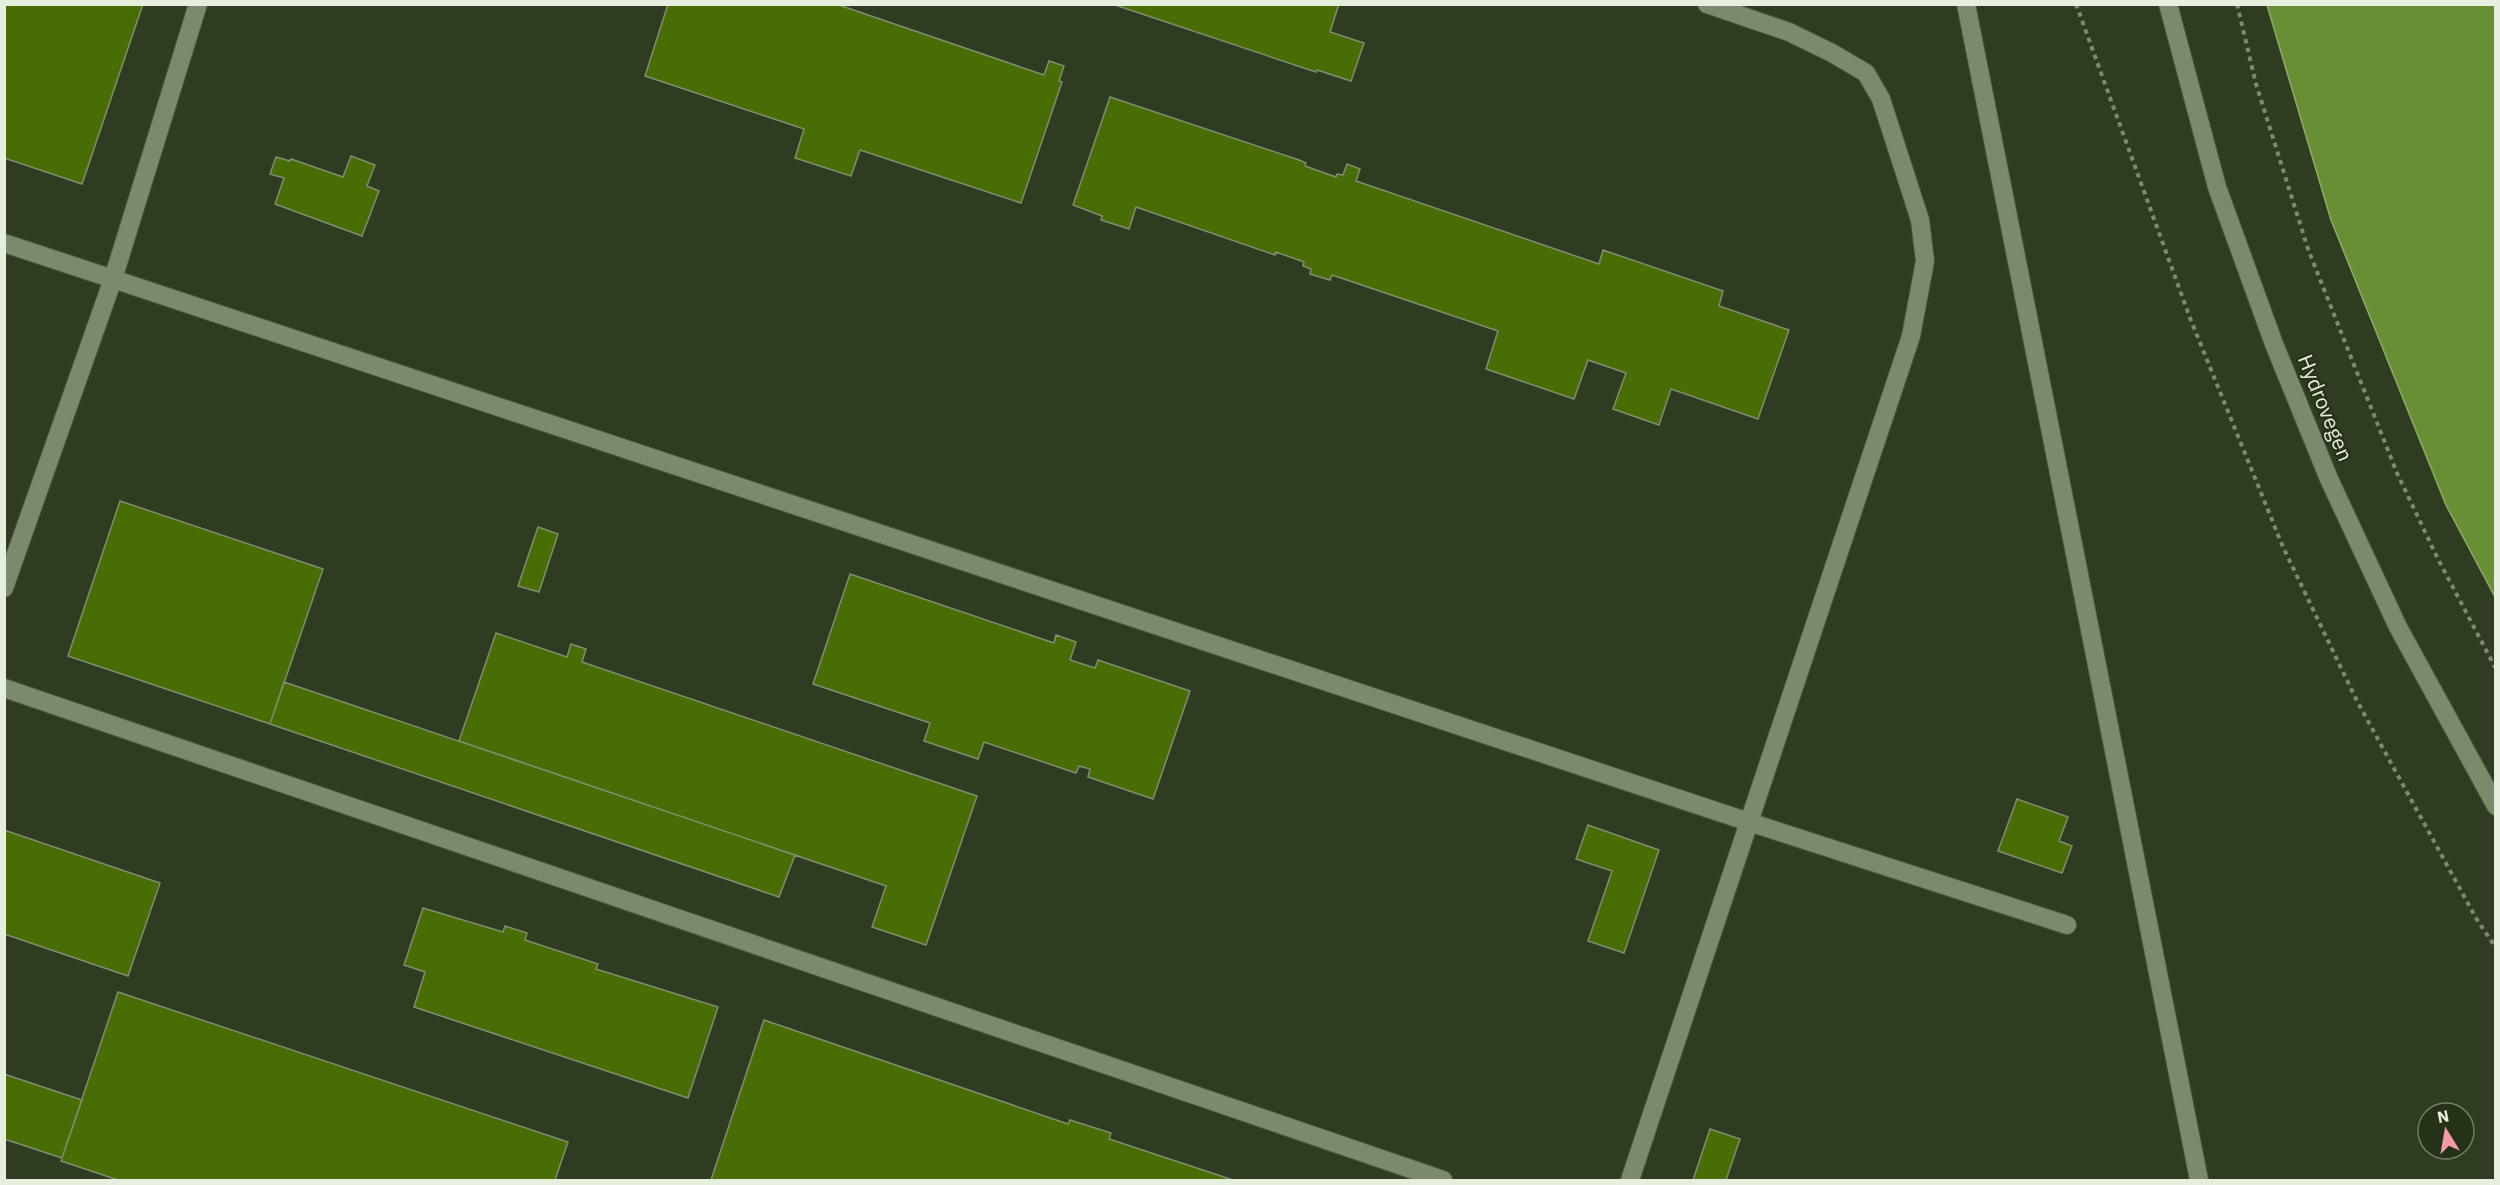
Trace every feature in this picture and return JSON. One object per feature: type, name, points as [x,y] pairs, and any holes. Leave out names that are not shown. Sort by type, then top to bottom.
[{"type":"street","points":[[4,588],[113,279],[198,4]]},
{"type":"street","points":[[1630,1180],[1893,393],[1911,336],[1925,261],[1916,209],[1881,99],[1866,73],[1789,32],[1707,4]]},
{"type":"street","points":[[1966,4],[2199,1180]]},
{"type":"street","name":"Hydrovegen","points":[[2168,4],[2217,187],[2274,344],[2321,459],[2398,627],[2496,806]]},
{"type":"street","points":[[4,243],[2067,926]]},
{"type":"street","points":[[4,688],[1443,1180]]},
{"type":"path","points":[[2076,4],[2190,318],[2283,547],[2357,701],[2476,918],[2496,948]]},
{"type":"path","points":[[2237,4],[2256,84],[2308,249],[2397,473],[2436,557],[2496,669]]},
{"type":"shaded area","points":[[2267,5],[2495,5],[2495,597],[2446,505],[2331,220]]},
{"type":"building","points":[[4,4],[143,4],[82,184],[4,158]]},
{"type":"building","points":[[668,4],[836,4],[1044,75],[1049,61],[1064,66],[1059,81],[1062,82],[1021,203],[860,150],[851,176],[795,158],[804,129],[645,76]]},
{"type":"building","points":[[1112,4],[1339,4],[1330,32],[1364,43],[1351,81],[1317,70],[1316,72]]},
{"type":"building","points":[[1110,97],[1299,160],[1306,163],[1305,166],[1336,177],[1337,174],[1343,175],[1347,164],[1360,169],[1356,181],[1599,264],[1603,250],[1723,291],[1719,306],[1789,330],[1758,419],[1671,389],[1659,425],[1613,409],[1626,373],[1588,360],[1574,399],[1486,369],[1498,331],[1332,275],[1330,280],[1310,274],[1311,269],[1303,266],[1304,262],[1276,252],[1275,255],[1136,207],[1129,229],[1101,220],[1102,216],[1073,205]]},
{"type":"building","points":[[351,156],[375,165],[367,186],[379,191],[362,236],[275,204],[284,178],[270,174],[276,157],[290,161],[291,159],[343,177]]},
{"type":"building","points":[[120,501],[323,569],[270,724],[68,656]]},
{"type":"building","points":[[538,527],[558,534],[539,592],[518,586]]},
{"type":"building","points":[[850,574],[1054,643],[1056,635],[1076,642],[1070,660],[1095,668],[1098,660],[1190,691],[1153,799],[1088,777],[1090,769],[1079,766],[1076,773],[984,742],[978,759],[924,741],[930,723],[813,684]]},
{"type":"building","points":[[496,633],[567,657],[571,644],[586,649],[582,662],[977,796],[926,945],[872,927],[886,886],[459,741]]},
{"type":"building","points":[[284,682],[795,855],[779,897],[270,724]]},
{"type":"building","points":[[2017,799],[2068,817],[2059,841],[2072,846],[2062,873],[1998,851]]},
{"type":"building","points":[[1588,825],[1659,850],[1624,953],[1588,941],[1612,871],[1576,859]]},
{"type":"building","points":[[4,830],[160,883],[128,976],[4,934]]},
{"type":"building","points":[[423,908],[503,932],[505,926],[527,933],[525,940],[598,964],[596,969],[718,1007],[688,1098],[414,1007],[425,972],[404,965]]},
{"type":"building","points":[[118,992],[568,1142],[555,1180],[118,1180],[61,1161]]},
{"type":"building","points":[[764,1020],[1068,1124],[1070,1120],[1111,1133],[1109,1139],[1233,1180],[711,1180]]},
{"type":"building","points":[[4,1074],[82,1100],[62,1158],[4,1139]]},
{"type":"building","points":[[1710,1129],[1740,1139],[1726,1180],[1693,1180]]}]
